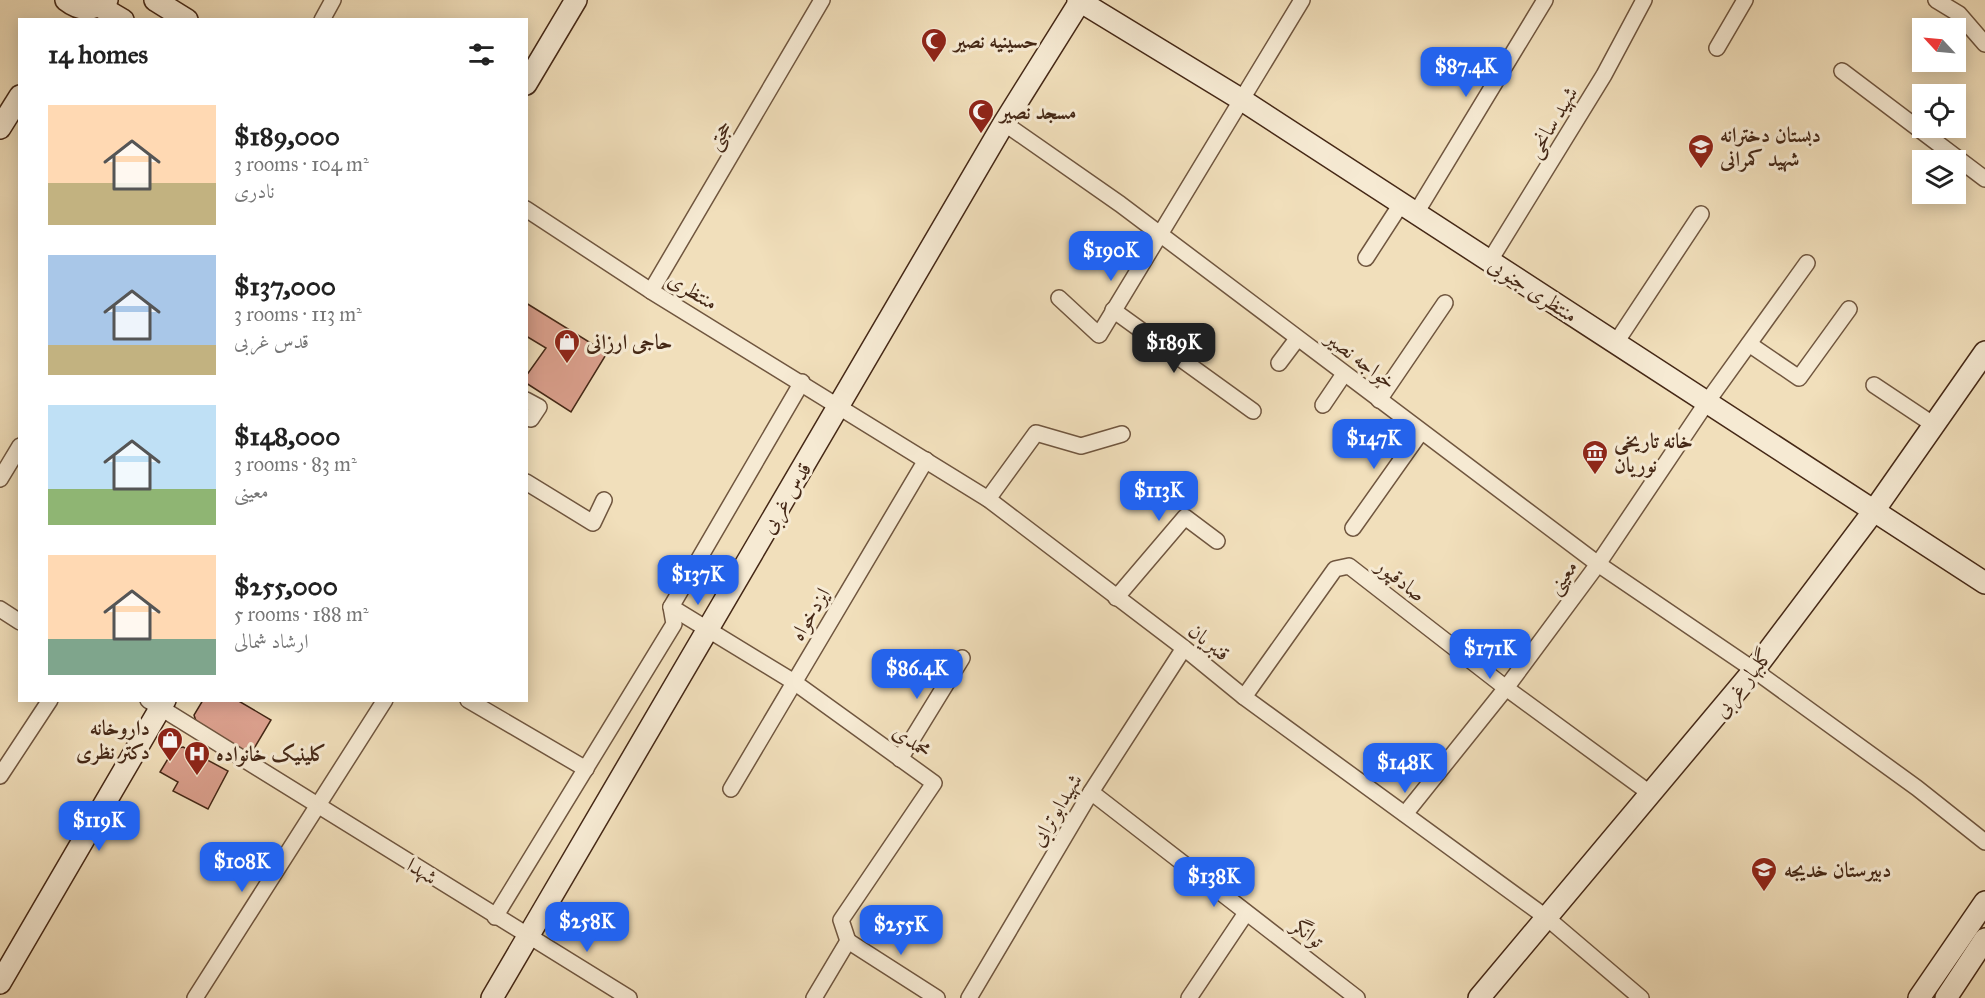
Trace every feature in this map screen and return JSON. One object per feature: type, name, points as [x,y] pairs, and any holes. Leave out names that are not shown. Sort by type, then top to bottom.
[{"type":"street","points":[[155,0],[184,18]]},
{"type":"street","points":[[323,18],[333,0]]},
{"type":"street","points":[[528,81],[576,0]]},
{"type":"street","name":"حجتی","points":[[651,291],[822,0]]},
{"type":"street","name":"منتظری جنوبی","points":[[1080,0],[1242,100],[1985,583]]},
{"type":"street","name":"قدس غربی","points":[[492,998],[1004,123],[1080,0]]},
{"type":"street","points":[[1059,298],[1099,335],[1302,0]]},
{"type":"street","points":[[1366,258],[1408,209],[1545,0]]},
{"type":"street","name":"شهید سانحی","points":[[1490,262],[1599,85],[1644,0]]},
{"type":"street","points":[[1717,48],[1745,0]]},
{"type":"street","points":[[1936,0],[1959,14],[1985,44]]},
{"type":"street","points":[[68,8],[82,9],[103,3],[121,18]]},
{"type":"street","points":[[1842,71],[1985,179]]},
{"type":"street","points":[[0,128],[18,99]]},
{"type":"street","name":"خواجه نصیر","points":[[1004,123],[1160,234],[1598,564],[1754,670],[1917,788],[1985,842]]},
{"type":"street","name":"منتظری","points":[[528,210],[651,291],[840,406]]},
{"type":"street","points":[[1615,344],[1701,214]]},
{"type":"street","name":"معینی","points":[[1405,814],[1506,688],[1598,564],[1707,402],[1807,263]]},
{"type":"street","points":[[1379,400],[1445,303]]},
{"type":"street","points":[[1749,344],[1798,378],[1849,309]]},
{"type":"street","points":[[1113,310],[1253,411]]},
{"type":"street","points":[[1279,363],[1298,339]]},
{"type":"street","name":"گلبهار غربی","points":[[1479,998],[1754,670],[1873,512],[1985,352]]},
{"type":"street","points":[[1323,405],[1344,374]]},
{"type":"street","points":[[495,917],[674,624],[671,607],[802,382]]},
{"type":"street","points":[[1874,385],[1934,425]]},
{"type":"street","points":[[528,401],[538,407],[531,419]]},
{"type":"street","name":"قنبریان","points":[[840,406],[988,499],[1184,648],[1244,697],[1547,918],[1641,998]]},
{"type":"street","points":[[1353,528],[1421,432]]},
{"type":"street","points":[[988,499],[1036,433],[1081,446],[1122,434]]},
{"type":"street","points":[[0,479],[18,449]]},
{"type":"street","name":"ایزدخواه","points":[[731,789],[926,460]]},
{"type":"street","points":[[528,483],[593,523],[604,500]]},
{"type":"street","points":[[1116,598],[1185,517],[1217,541]]},
{"type":"street","name":"صادقپور","points":[[1244,697],[1335,569],[1349,566],[1506,688],[1651,794]]},
{"type":"street","name":"محمدی","points":[[671,607],[794,682],[934,783],[841,920],[848,941]]},
{"type":"street","points":[[0,609],[18,621]]},
{"type":"street","name":"شهیدابوترابی","points":[[969,998],[1091,792],[1184,648]]},
{"type":"street","points":[[900,759],[962,658]]},
{"type":"street","points":[[0,776],[49,702]]},
{"type":"street","points":[[195,998],[384,702]]},
{"type":"street","points":[[471,702],[586,769]]},
{"type":"street","points":[[0,983],[158,703]]},
{"type":"street","name":"شهدا","points":[[158,703],[527,937]]},
{"type":"street","name":"توانگر","points":[[1091,792],[1357,998]]},
{"type":"street","points":[[1919,998],[1985,902]]},
{"type":"street","points":[[1189,998],[1246,912]]},
{"type":"street","points":[[527,937],[629,998]]},
{"type":"street","points":[[814,998],[848,941],[937,998]]},
{"type":"street","points":[[1946,998],[1981,953]]},
{"type":"building","name":"حاجی ارزانی","points":[[528,304],[607,353],[571,412],[528,384],[528,373],[546,348],[528,337]]},
{"type":"building","points":[[202,702],[240,702],[271,720],[249,757],[198,727],[194,715]]},
{"type":"building","name":"کلینیک خانواده","points":[[183,747],[228,771],[208,809],[173,791],[178,782],[160,772],[174,749]]},
{"type":"place","name":"حسینیه نصیر","points":[[934,64]]},
{"type":"place","name":"مسجد نصیر","points":[[981,135]]},
{"type":"place","name":"دبستان دخترانه شهید کمرانی","points":[[1701,170]]},
{"type":"place","name":"حاجی ارزانی","points":[[567,365]]},
{"type":"place","name":"خانه تاریخی نوریان","points":[[1595,476]]},
{"type":"place","name":"داروخانه دکتر نظری","points":[[170,763]]},
{"type":"place","name":"کلینیک خانواده","points":[[197,777]]},
{"type":"place","name":"دبیرستان خدیجه","points":[[1764,893]]}]
